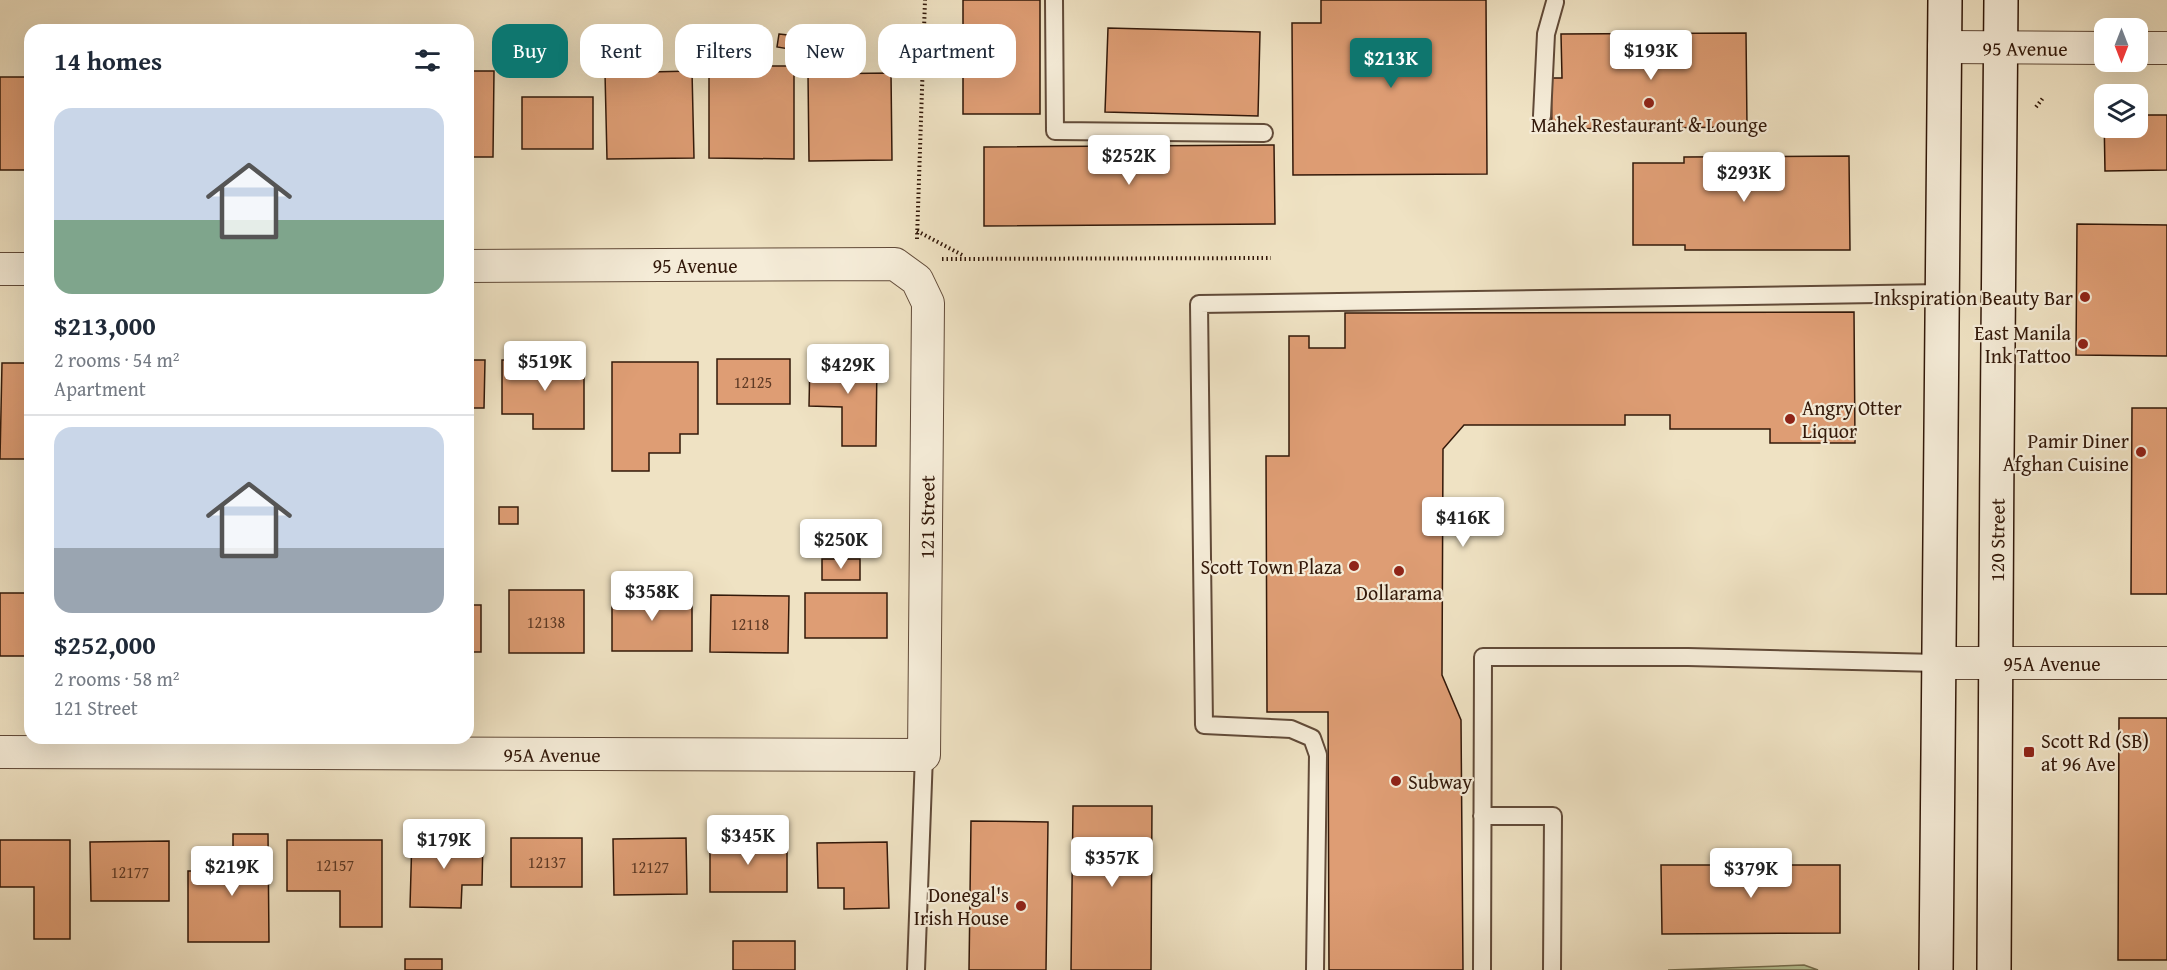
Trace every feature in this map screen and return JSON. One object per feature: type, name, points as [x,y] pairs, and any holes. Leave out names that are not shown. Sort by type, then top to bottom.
[{"type":"main road","points":[[1936,970],[1945,0]]},
{"type":"main road","name":"120 Street","points":[[1994,970],[1993,852],[1997,661],[1996,405],[2001,0]]},
{"type":"street","name":"95 Avenue","points":[[1944,47],[2094,48]]},
{"type":"street","points":[[2148,48],[2167,48]]},
{"type":"street","name":"95 Avenue","points":[[474,266],[895,264],[926,272]]},
{"type":"street","points":[[0,269],[24,268]]},
{"type":"street","name":"121 Street","points":[[924,754],[928,303],[926,272]]},
{"type":"street","name":"95A Avenue","points":[[1938,663],[1997,661],[2167,663]]},
{"type":"street","name":"95A Avenue","points":[[0,752],[924,754]]},
{"type":"lane","points":[[1054,0],[1055,131],[1264,133]]},
{"type":"lane","points":[[1542,116],[1546,34],[1555,2]]},
{"type":"lane","points":[[1315,970],[1318,755],[1312,738],[1291,729],[1204,725],[1199,304],[1944,293]]},
{"type":"lane","points":[[1482,970],[1483,657],[1688,657],[1938,663]]},
{"type":"lane","points":[[916,970],[924,754]]},
{"type":"lane","points":[[1482,816],[1553,816],[1552,970]]},
{"type":"path","points":[[925,0],[917,231],[965,257]]},
{"type":"path","points":[[926,272],[940,259],[965,257],[995,260],[1271,258]]},
{"type":"green space","points":[[1804,965],[1818,970],[1668,970]]},
{"type":"building","points":[[963,0],[1040,0],[1040,114],[963,114],[963,78],[1016,78],[1016,24],[963,24]]},
{"type":"building","points":[[1321,0],[1486,0],[1487,174],[1293,175],[1292,23],[1321,23]]},
{"type":"building","points":[[1108,28],[1260,32],[1258,116],[1105,112]]},
{"type":"building","name":"Mahek Restaurant & Lounge","points":[[1746,33],[1747,127],[1552,129],[1551,78],[1562,78],[1561,34]]},
{"type":"building","points":[[779,34],[785,35],[785,48],[777,47]]},
{"type":"building","points":[[773,66],[785,66],[785,78],[794,78],[794,159],[709,158],[709,78],[773,78]]},
{"type":"building","points":[[474,71],[492,71],[492,78],[494,78],[493,157],[474,157]]},
{"type":"building","points":[[675,71],[675,78],[692,78],[694,158],[607,159],[605,78],[663,78],[663,72]]},
{"type":"building","points":[[866,73],[878,73],[878,78],[891,78],[892,160],[809,161],[808,78],[866,78]]},
{"type":"building","points":[[0,77],[24,77],[24,170],[0,170]]},
{"type":"building","points":[[522,97],[593,97],[593,149],[522,149]]},
{"type":"building","points":[[2148,115],[2167,115],[2167,170],[2105,171],[2104,138],[2148,138]]},
{"type":"building","points":[[1274,145],[1275,224],[984,226],[984,147]]},
{"type":"building","points":[[1849,156],[1850,250],[1685,250],[1685,245],[1633,245],[1633,163],[1684,163],[1684,157]]},
{"type":"building","points":[[2077,224],[2167,225],[2167,356],[2076,355]]},
{"type":"building","name":"Scott Town Plaza","points":[[1854,312],[1855,443],[1770,443],[1770,429],[1670,429],[1670,415],[1625,415],[1625,425],[1464,425],[1443,449],[1442,675],[1461,720],[1463,970],[1329,970],[1328,712],[1267,712],[1266,456],[1289,456],[1289,336],[1309,336],[1309,348],[1345,348],[1345,313]]},
{"type":"building","points":[[810,358],[877,359],[876,446],[842,446],[842,407],[809,406]]},
{"type":"building","points":[[717,359],[790,359],[790,404],[717,404]]},
{"type":"building","points":[[474,360],[485,360],[484,408],[474,408]]},
{"type":"building","points":[[502,360],[584,360],[584,429],[533,429],[533,414],[502,414]]},
{"type":"building","points":[[612,362],[698,362],[698,434],[680,434],[680,453],[649,453],[649,471],[612,471]]},
{"type":"building","points":[[2,363],[24,363],[24,459],[0,459]]},
{"type":"building","points":[[2132,408],[2167,408],[2167,594],[2131,594]]},
{"type":"building","points":[[499,507],[518,507],[518,524],[499,524]]},
{"type":"building","points":[[822,559],[860,559],[860,580],[822,580]]},
{"type":"building","points":[[509,590],[584,590],[584,653],[509,653]]},
{"type":"building","points":[[0,593],[24,593],[24,656],[0,656]]},
{"type":"building","points":[[612,593],[692,593],[692,651],[612,651]]},
{"type":"building","points":[[805,593],[887,593],[887,638],[805,638]]},
{"type":"building","points":[[711,595],[789,596],[788,653],[710,652]]},
{"type":"building","points":[[474,605],[481,605],[481,652],[474,652]]},
{"type":"building","points":[[2119,718],[2167,718],[2167,960],[2118,960]]},
{"type":"building","points":[[1073,806],[1152,806],[1151,970],[1071,970]]},
{"type":"building","points":[[971,821],[1048,822],[1046,970],[969,970]]},
{"type":"building","points":[[233,834],[268,834],[269,942],[188,942],[188,871],[233,871]]},
{"type":"building","points":[[412,836],[483,838],[482,885],[462,885],[461,908],[410,907]]},
{"type":"building","points":[[511,838],[582,838],[582,887],[511,887]]},
{"type":"building","points":[[686,838],[687,894],[614,895],[613,839]]},
{"type":"building","points":[[0,840],[70,840],[70,939],[34,939],[34,887],[0,887]]},
{"type":"building","points":[[287,840],[382,840],[382,927],[340,927],[340,891],[287,891]]},
{"type":"building","points":[[710,840],[787,840],[787,892],[710,892]]},
{"type":"building","points":[[169,841],[169,901],[91,901],[90,842]]},
{"type":"building","points":[[887,842],[889,908],[844,909],[844,888],[818,888],[817,843]]},
{"type":"building","points":[[1661,865],[1840,865],[1840,933],[1662,934]]},
{"type":"building","points":[[733,941],[795,941],[795,970],[733,970]]},
{"type":"building","points":[[405,959],[442,959],[442,970],[405,970]]},
{"type":"place","name":"Mahek Restaurant & Lounge","points":[[1649,103]]},
{"type":"place","name":"Inkspiration Beauty Bar","points":[[2085,297]]},
{"type":"place","name":"East Manila Ink Tattoo","points":[[2083,344]]},
{"type":"place","name":"Angry Otter Liquor","points":[[1790,419]]},
{"type":"place","name":"Pamir Diner Afghan Cuisine","points":[[2141,452]]},
{"type":"place","name":"Scott Town Plaza","points":[[1354,566]]},
{"type":"place","name":"Dollarama","points":[[1399,571]]},
{"type":"place","name":"Scott Rd (SB) at 96 Ave","points":[[2029,752]]},
{"type":"place","name":"Subway","points":[[1396,781]]},
{"type":"place","name":"Donegal's Irish House","points":[[1021,906]]}]
